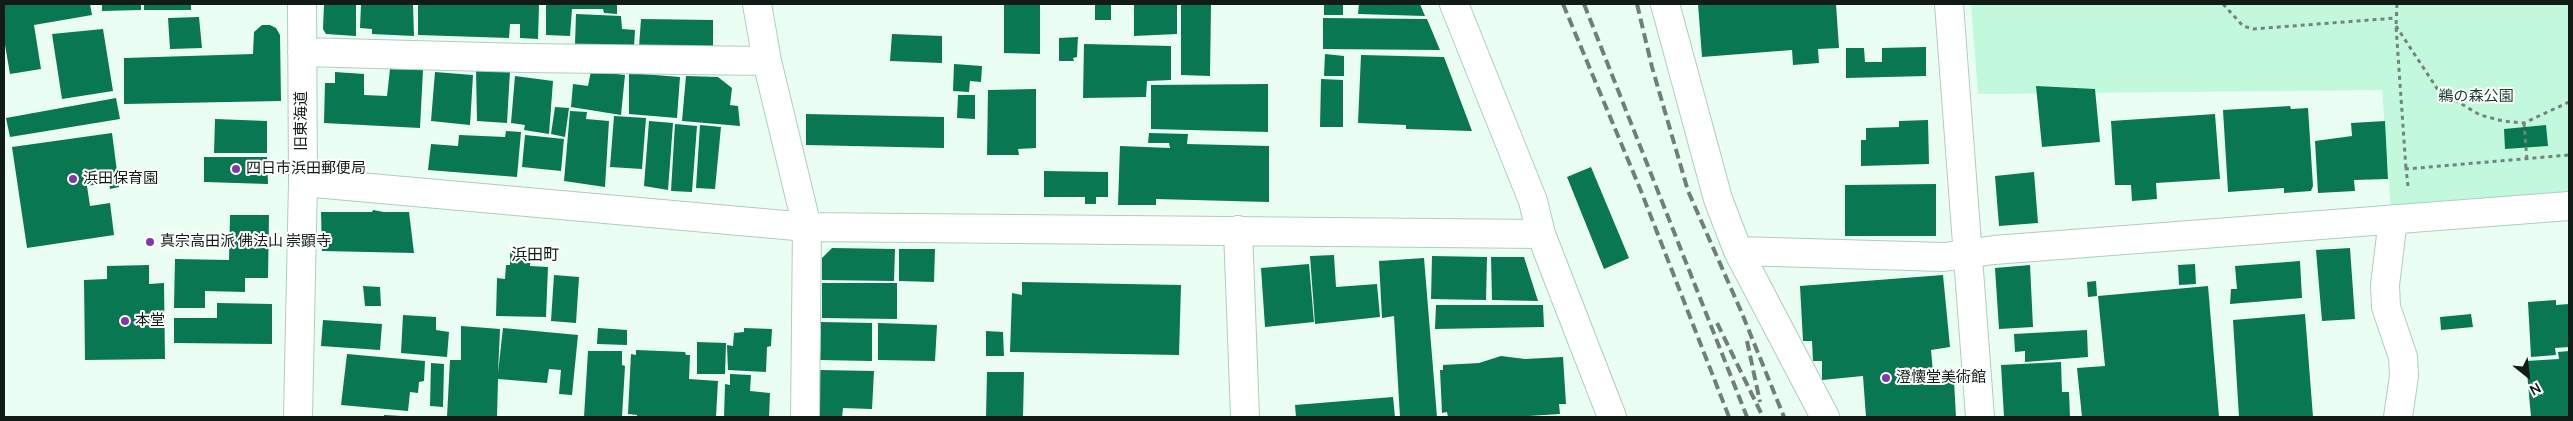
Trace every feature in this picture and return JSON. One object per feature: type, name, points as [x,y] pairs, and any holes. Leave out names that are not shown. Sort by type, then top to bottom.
[{"type":"street","name":"旧東海道","points":[[298,417],[303,182],[302,4]]},
{"type":"street","points":[[757,4],[767,61],[807,227],[804,417]]},
{"type":"street","points":[[1454,4],[1534,201],[1541,234],[1612,417]]},
{"type":"street","points":[[1665,4],[1718,199],[1738,251],[1825,417]]},
{"type":"street","points":[[1949,4],[1980,417]]},
{"type":"street","points":[[302,52],[525,58],[767,61]]},
{"type":"street","points":[[303,182],[807,227],[1541,234]]},
{"type":"street","points":[[1738,251],[1944,257],[2569,206]]},
{"type":"street","points":[[2398,417],[2404,376],[2403,357],[2386,307],[2385,285],[2403,219]]},
{"type":"street","points":[[1238,230],[1245,417]]},
{"type":"path","points":[[2223,4],[2243,26],[2253,29],[2396,18]]},
{"type":"path","points":[[2397,4],[2396,26],[2406,169],[2403,219]]},
{"type":"path","points":[[2396,26],[2438,90],[2480,115],[2504,121],[2524,123],[2569,102]]},
{"type":"path","points":[[2524,123],[2527,160]]},
{"type":"path","points":[[2406,169],[2569,155]]},
{"type":"green space","name":"鵜の森公園","points":[[1971,4],[2569,4],[2569,196],[2391,210],[2382,90],[1978,94]]},
{"type":"building","points":[[4,4],[90,4],[92,15],[34,25],[41,69],[10,74],[4,39]]},
{"type":"building","points":[[102,4],[141,4],[141,10],[102,11]]},
{"type":"building","points":[[144,4],[191,4],[191,10],[144,10]]},
{"type":"building","points":[[324,4],[356,4],[356,36],[326,34],[323,29]]},
{"type":"building","points":[[361,4],[413,4],[414,36],[372,34],[372,29],[360,28]]},
{"type":"building","points":[[418,4],[539,4],[538,39],[520,38],[520,24],[510,24],[509,38],[418,35]]},
{"type":"building","points":[[546,4],[617,4],[617,14],[604,13],[603,9],[572,9],[570,36],[546,35]]},
{"type":"building","points":[[1004,4],[1040,4],[1040,54],[1004,53]]},
{"type":"building","points":[[1095,4],[1111,4],[1111,20],[1095,20]]},
{"type":"building","points":[[1134,4],[1177,4],[1177,34],[1134,36]]},
{"type":"building","points":[[1181,4],[1211,4],[1210,76],[1181,75]]},
{"type":"building","points":[[1324,4],[1343,4],[1343,15],[1324,15]]},
{"type":"building","points":[[1359,4],[1420,4],[1425,16],[1358,14]]},
{"type":"building","points":[[1698,4],[1836,4],[1839,48],[1818,49],[1819,63],[1793,65],[1792,50],[1702,57]]},
{"type":"building","points":[[576,14],[621,16],[622,29],[635,30],[634,47],[575,44]]},
{"type":"building","points":[[199,17],[202,48],[170,49],[168,18]]},
{"type":"building","points":[[1323,18],[1427,19],[1440,50],[1323,49]]},
{"type":"building","points":[[641,19],[713,20],[713,49],[639,47]]},
{"type":"building","points":[[262,25],[270,25],[276,28],[280,35],[281,101],[124,104],[124,58],[253,54],[254,32]]},
{"type":"building","points":[[103,29],[113,91],[62,99],[52,34]]},
{"type":"building","points":[[892,34],[942,36],[942,63],[890,61]]},
{"type":"building","points":[[1078,37],[1077,57],[1073,58],[1074,61],[1059,61],[1059,38]]},
{"type":"building","points":[[1084,44],[1171,46],[1171,80],[1147,81],[1146,97],[1083,98]]},
{"type":"building","points":[[1926,47],[1926,76],[1846,78],[1846,48],[1864,48],[1865,62],[1882,62],[1882,48]]},
{"type":"building","points":[[1325,54],[1344,56],[1344,76],[1324,76]]},
{"type":"building","points":[[1361,55],[1444,57],[1472,131],[1406,129],[1406,125],[1358,123]]},
{"type":"building","points":[[954,64],[982,66],[981,82],[970,81],[969,92],[953,91]]},
{"type":"building","points":[[476,68],[510,71],[507,123],[477,121]]},
{"type":"building","points":[[390,69],[423,70],[420,128],[324,123],[325,83],[335,83],[335,72],[364,74],[364,95],[387,96]]},
{"type":"building","points":[[591,71],[625,75],[621,115],[571,107],[573,84],[588,86]]},
{"type":"building","points":[[435,72],[473,75],[470,125],[431,121]]},
{"type":"building","points":[[629,73],[680,77],[677,118],[629,114]]},
{"type":"building","points":[[515,76],[553,81],[549,134],[524,130],[525,125],[511,123]]},
{"type":"building","points":[[686,76],[718,77],[732,88],[730,105],[738,106],[740,126],[682,121]]},
{"type":"building","points":[[1321,79],[1343,80],[1343,127],[1320,127]]},
{"type":"building","points":[[1268,84],[1268,132],[1151,129],[1151,85]]},
{"type":"building","points":[[2036,86],[2095,89],[2100,142],[2042,147]]},
{"type":"building","points":[[1036,89],[1036,148],[1018,149],[1019,155],[987,155],[988,90]]},
{"type":"building","points":[[958,95],[975,95],[975,119],[957,118]]},
{"type":"building","points":[[116,98],[120,119],[10,137],[6,118]]},
{"type":"building","points":[[2290,106],[2291,109],[2308,108],[2313,186],[2311,191],[2284,193],[2284,188],[2228,192],[2223,110]]},
{"type":"building","points":[[555,107],[569,108],[565,137],[551,134]]},
{"type":"building","points":[[570,111],[587,112],[586,119],[609,121],[605,187],[564,181]]},
{"type":"building","points":[[806,114],[944,117],[944,148],[806,145]]},
{"type":"building","points":[[2215,114],[2220,179],[2156,183],[2157,199],[2132,201],[2131,185],[2115,185],[2111,121]]},
{"type":"building","points":[[614,116],[646,118],[642,169],[610,167]]},
{"type":"building","points":[[215,119],[267,121],[267,153],[214,153]]},
{"type":"building","points":[[1928,120],[1929,164],[1861,166],[1861,140],[1866,140],[1866,128],[1899,127],[1899,121]]},
{"type":"building","points":[[649,121],[673,123],[668,190],[644,186]]},
{"type":"building","points":[[2385,121],[2388,179],[2354,180],[2355,191],[2318,193],[2315,141],[2352,136],[2351,123]]},
{"type":"building","points":[[675,124],[697,126],[692,192],[671,191]]},
{"type":"building","points":[[700,125],[721,127],[715,189],[696,188]]},
{"type":"building","points":[[2546,125],[2548,146],[2505,149],[2504,129]]},
{"type":"building","points":[[506,131],[521,132],[517,177],[428,170],[431,144],[458,146],[459,135],[505,137]]},
{"type":"building","points":[[112,133],[119,187],[110,189],[109,182],[87,186],[90,206],[110,203],[114,235],[27,248],[12,147]]},
{"type":"building","points":[[1149,133],[1188,134],[1187,144],[1269,146],[1269,202],[1156,199],[1156,205],[1118,205],[1120,146],[1170,148],[1169,143],[1148,143]]},
{"type":"building","points":[[525,135],[564,139],[561,171],[522,167]]},
{"type":"building","name":"四日市浜田郵便局","points":[[204,157],[267,157],[268,184],[204,182]]},
{"type":"building","points":[[1591,167],[1629,258],[1604,269],[1567,177]]},
{"type":"building","points":[[1044,171],[1108,172],[1108,197],[1096,197],[1096,204],[1085,204],[1085,197],[1044,197]]},
{"type":"building","points":[[2034,172],[2038,223],[1999,226],[1995,176]]},
{"type":"building","points":[[1936,184],[1936,236],[1845,236],[1845,185]]},
{"type":"building","points":[[373,210],[409,212],[414,253],[322,251],[321,212],[372,212]]},
{"type":"building","points":[[230,215],[269,215],[268,278],[245,278],[245,292],[205,291],[205,308],[174,308],[175,259],[229,260]]},
{"type":"building","points":[[832,248],[895,249],[894,281],[822,280],[822,258]]},
{"type":"building","points":[[2350,248],[2355,319],[2322,321],[2316,250]]},
{"type":"building","points":[[899,249],[935,249],[934,282],[899,281]]},
{"type":"building","points":[[510,253],[531,254],[530,266],[548,267],[546,317],[496,316],[497,278],[505,279],[506,265],[510,265]]},
{"type":"building","points":[[1334,255],[1336,287],[1377,284],[1380,317],[1315,324],[1310,256]]},
{"type":"building","points":[[1432,256],[1487,257],[1486,300],[1431,299]]},
{"type":"building","points":[[1491,257],[1524,257],[1538,301],[1492,300]]},
{"type":"building","points":[[1424,258],[1437,417],[1400,417],[1394,316],[1382,318],[1379,261]]},
{"type":"building","points":[[2300,261],[2302,298],[2230,304],[2231,289],[2237,289],[2235,266]]},
{"type":"building","points":[[1309,264],[1314,322],[1265,327],[1261,268]]},
{"type":"building","points":[[2195,264],[2196,284],[2179,285],[2178,265]]},
{"type":"building","name":"本堂","points":[[149,265],[149,284],[164,283],[165,359],[85,360],[84,280],[107,279],[107,266]]},
{"type":"building","points":[[2030,265],[2033,327],[1999,329],[1995,268]]},
{"type":"building","points":[[554,275],[579,277],[576,323],[551,321]]},
{"type":"building","points":[[1943,275],[1950,347],[1931,350],[1934,383],[1954,381],[1956,417],[1866,417],[1863,376],[1822,380],[1822,361],[1813,361],[1812,341],[1803,341],[1800,286]]},
{"type":"building","points":[[2096,281],[2097,296],[2088,297],[2087,282]]},
{"type":"building","points":[[1022,282],[1181,285],[1179,355],[1010,352],[1012,293],[1022,295]]},
{"type":"building","points":[[822,283],[897,283],[897,319],[822,318]]},
{"type":"building","points":[[363,286],[380,287],[381,306],[365,306]]},
{"type":"building","points":[[2208,286],[2219,417],[2082,417],[2077,368],[2105,366],[2098,296]]},
{"type":"building","points":[[2556,300],[2556,305],[2569,304],[2569,347],[2555,348],[2556,355],[2531,357],[2528,302]]},
{"type":"building","points":[[217,303],[272,304],[272,344],[174,343],[174,318],[217,318]]},
{"type":"building","points":[[1436,305],[1543,305],[1544,327],[1435,329]]},
{"type":"building","points":[[2305,314],[2313,417],[2239,417],[2233,320]]},
{"type":"building","points":[[2471,314],[2473,327],[2441,330],[2440,317]]},
{"type":"building","points":[[403,315],[436,317],[436,330],[449,332],[447,357],[401,353]]},
{"type":"building","points":[[323,320],[382,324],[380,350],[321,346]]},
{"type":"building","points":[[821,322],[872,323],[872,361],[820,360]]},
{"type":"building","points":[[878,323],[937,325],[935,361],[878,360]]},
{"type":"building","points":[[461,326],[500,329],[498,373],[503,328],[578,335],[572,395],[559,394],[561,370],[549,369],[547,383],[498,379],[497,417],[447,417],[450,360],[461,360]]},
{"type":"building","points":[[598,328],[627,330],[627,345],[597,344]]},
{"type":"building","points":[[744,328],[772,329],[771,346],[767,347],[766,372],[728,370],[727,345],[733,346],[734,333],[744,332]]},
{"type":"building","points":[[2087,330],[2088,357],[2025,362],[2025,351],[2015,352],[2014,334]]},
{"type":"building","points":[[986,331],[1003,332],[1004,356],[986,356]]},
{"type":"building","points":[[697,342],[726,343],[725,374],[697,374]]},
{"type":"building","points":[[636,350],[685,352],[686,355],[690,355],[689,379],[718,381],[716,417],[637,417],[637,415],[628,414],[631,354],[636,355]]},
{"type":"building","points":[[588,351],[622,351],[622,365],[625,366],[622,417],[584,417]]},
{"type":"building","points":[[2569,351],[2569,417],[2531,417],[2526,361],[2559,359],[2558,352]]},
{"type":"building","points":[[347,354],[425,361],[424,381],[419,382],[418,393],[410,392],[408,411],[341,405]]},
{"type":"building","points":[[1501,356],[1525,359],[1563,357],[1566,404],[1559,404],[1560,414],[1513,417],[1448,417],[1447,412],[1442,413],[1440,370],[1443,370],[1443,365],[1479,363]]},
{"type":"building","points":[[2061,362],[2062,392],[2069,392],[2070,417],[2004,417],[2001,365]]},
{"type":"building","points":[[431,363],[444,364],[443,407],[430,406]]},
{"type":"building","points":[[820,370],[874,371],[872,409],[843,408],[842,417],[820,417]]},
{"type":"building","points":[[987,372],[1024,372],[1023,417],[986,417]]},
{"type":"building","points":[[730,374],[751,375],[750,391],[770,393],[769,417],[724,417],[725,384],[730,385]]},
{"type":"building","points":[[1393,397],[1395,417],[1296,417],[1295,405]]},
{"type":"building","points":[[384,415],[401,416],[401,417],[384,417]]},
{"type":"railway","points":[[1563,4],[1641,191],[1729,417]]},
{"type":"railway","points":[[1584,4],[1747,417]]},
{"type":"railway","points":[[1637,4],[1652,67],[1688,191],[1741,311],[1784,417]]},
{"type":"railway","points":[[1717,323],[1763,417]]},
{"type":"railway","points":[[1747,341],[1760,402]]},
{"type":"place","name":"四日市浜田郵便局","points":[[236,169]]},
{"type":"place","name":"浜田保育園","points":[[73,179]]},
{"type":"place","name":"真宗高田派 佛法山 崇顕寺","points":[[150,242]]},
{"type":"place","name":"本堂","points":[[125,321]]},
{"type":"place","name":"澄懐堂美術館","points":[[1886,378]]},
{"type":"district","name":"浜田町","points":[[535,256]]}]
